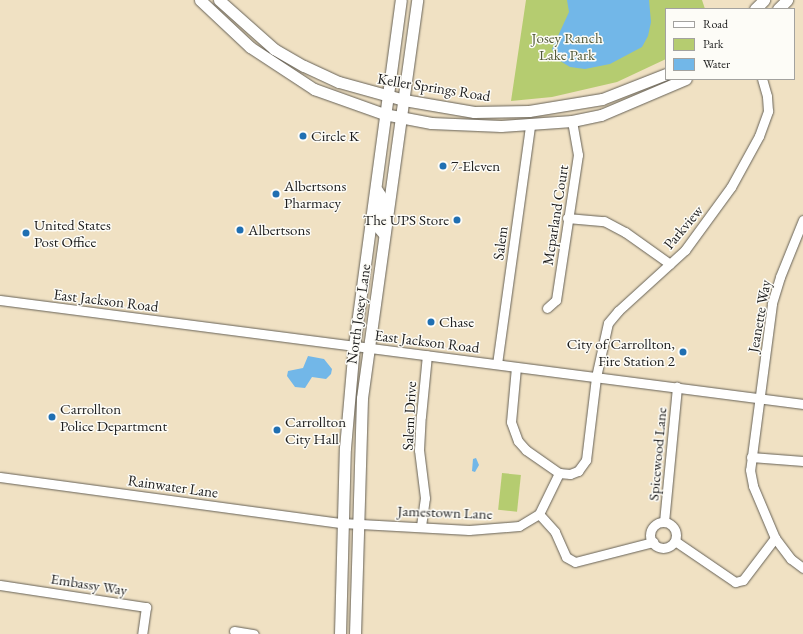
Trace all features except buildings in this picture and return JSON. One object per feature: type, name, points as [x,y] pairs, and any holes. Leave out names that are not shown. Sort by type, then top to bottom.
[{"type":"main road","name":"Keller Springs Road","points":[[200,0],[228,29],[280,69],[314,89],[384,114],[401,117],[465,127],[530,126],[572,121],[608,112],[684,80]]},
{"type":"main road","name":"Keller Springs Road","points":[[219,0],[274,49],[298,63],[339,82],[386,97],[474,112],[529,111],[602,99],[665,74]]},
{"type":"main road","name":"North Josey Lane","points":[[340,634],[345,448],[354,346],[374,185],[401,0]]},
{"type":"main road","name":"North Josey Lane","points":[[355,634],[362,398],[404,100],[416,0]]},
{"type":"main road","points":[[757,8],[764,0]]},
{"type":"main road","points":[[779,8],[787,0]]},
{"type":"main road","points":[[529,111],[530,126]]},
{"type":"main road","points":[[374,185],[380,195],[377,226],[384,234]]},
{"type":"main road","points":[[368,234],[376,245],[374,270],[378,276]]},
{"type":"street","name":"Parkview","points":[[559,473],[570,474],[578,471],[586,460],[596,377],[608,323],[618,311],[670,264],[708,220],[732,187],[759,136],[768,111],[762,80]]},
{"type":"street","name":"Mcparland Court","points":[[547,308],[556,300],[567,218],[578,155],[572,121]]},
{"type":"street","name":"Salem","points":[[497,364],[530,126]]},
{"type":"street","points":[[567,218],[604,221],[626,232],[670,264]]},
{"type":"street","name":"Jeanette Way","points":[[803,220],[780,277],[772,304],[750,470],[753,486],[776,538],[791,559],[803,568]]},
{"type":"street","name":"East Jackson Road","points":[[0,300],[803,404]]},
{"type":"street","name":"Salem Drive","points":[[421,526],[425,498],[419,450],[427,355]]},
{"type":"street","points":[[516,367],[511,422],[514,432],[526,450],[559,473],[539,514],[555,532],[566,558],[575,562],[652,542],[662,548],[670,546],[675,541],[735,582],[743,580],[776,538]]},
{"type":"street","name":"Spicewood Lane","points":[[664,522],[677,388]]},
{"type":"street","points":[[751,457],[803,461]]},
{"type":"street","name":"Rainwater Lane","points":[[0,477],[342,523]]},
{"type":"street","name":"Jamestown Lane","points":[[342,523],[421,526],[469,530],[519,526],[539,514]]},
{"type":"street","name":"Spicewood Lane","points":[[664,522],[674,529],[675,541]]},
{"type":"street","name":"Spicewood Lane","points":[[652,542],[650,534],[654,527],[664,522]]},
{"type":"street","name":"Embassy Way","points":[[0,585],[146,607],[142,634]]},
{"type":"street","points":[[234,631],[254,634]]},
{"type":"green space","name":"Josey Ranch Lake Park","points":[[526,0],[702,0],[705,8],[665,8],[665,59],[617,82],[552,97],[511,101]]},
{"type":"green space","points":[[502,473],[521,475],[517,512],[498,510]]},
{"type":"water","points":[[567,0],[649,0],[651,22],[648,36],[642,47],[610,64],[585,69],[570,67],[557,59],[552,49],[569,12]]},
{"type":"water","points":[[308,356],[324,359],[332,369],[331,374],[326,379],[312,377],[305,388],[295,387],[287,376],[288,371],[303,368]]},
{"type":"water","points":[[476,458],[479,465],[475,472],[472,471],[473,459]]},
{"type":"place","name":"Circle K","points":[[303,136]]},
{"type":"place","name":"7-Eleven","points":[[443,166]]},
{"type":"place","name":"Albertsons Pharmacy","points":[[276,194]]},
{"type":"place","name":"The UPS Store","points":[[457,220]]},
{"type":"place","name":"Albertsons","points":[[240,230]]},
{"type":"place","name":"United States Post Office","points":[[26,233]]},
{"type":"place","name":"Chase","points":[[431,322]]},
{"type":"place","name":"City of Carrollton, Fire Station 2","points":[[683,352]]},
{"type":"place","name":"Carrollton Police Department","points":[[52,417]]},
{"type":"place","name":"Carrollton City Hall","points":[[277,430]]}]
